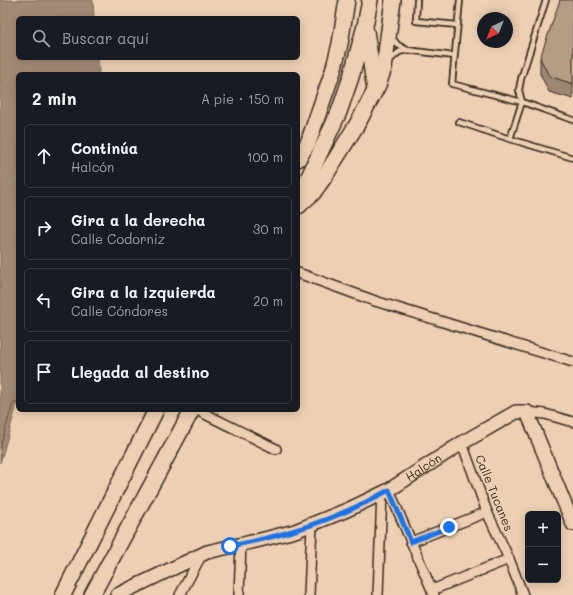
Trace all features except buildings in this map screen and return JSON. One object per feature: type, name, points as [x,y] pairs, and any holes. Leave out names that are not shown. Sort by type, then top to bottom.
[{"type":"main road","points":[[300,157],[308,143],[333,71],[340,44],[348,0]]},
{"type":"main road","points":[[300,203],[305,185],[339,112],[352,77],[370,0]]},
{"type":"main road","points":[[300,206],[314,193],[359,121],[375,91],[384,68],[393,0]]},
{"type":"main road","points":[[365,26],[375,91]]},
{"type":"main road","points":[[62,595],[155,412]]},
{"type":"main road","points":[[92,595],[191,412]]},
{"type":"street","points":[[300,274],[374,301],[573,362]]},
{"type":"street","points":[[200,412],[276,449]]},
{"type":"street","name":"Halcón","points":[[117,595],[202,554],[278,536],[347,510],[386,492],[462,443],[516,412],[545,414],[573,422]]},
{"type":"street","points":[[527,412],[573,524]]},
{"type":"street","name":"Calle Tucanes","points":[[462,443],[487,512],[509,559],[523,595]]},
{"type":"street","points":[[386,492],[411,542],[433,593],[509,559]]},
{"type":"street","points":[[378,595],[386,492]]},
{"type":"street","points":[[411,542],[487,512]]},
{"type":"street","points":[[309,595],[312,524]]},
{"type":"street","points":[[239,595],[241,544]]},
{"type":"street","points":[[180,595],[202,554]]},
{"type":"lane","points":[[417,0],[416,21],[457,25]]},
{"type":"lane","points":[[460,0],[452,84],[522,102],[573,120]]},
{"type":"lane","points":[[510,139],[522,102],[519,90],[520,79],[546,0]]},
{"type":"lane","points":[[389,35],[398,45],[407,50],[454,56]]},
{"type":"lane","points":[[384,68],[390,59],[395,55],[407,50]]},
{"type":"lane","points":[[459,122],[573,158]]},
{"type":"water","points":[[0,0],[93,0],[94,16],[16,16],[16,60],[98,60],[99,72],[16,72],[16,408],[0,463]]},
{"type":"route","points":[[230,546],[295,531],[330,518],[389,490],[411,542],[449,527]]}]
